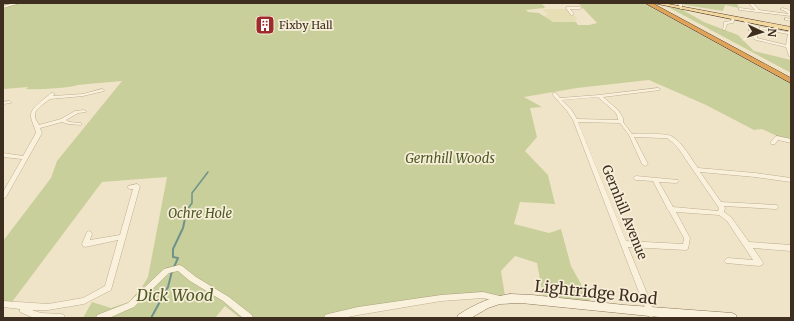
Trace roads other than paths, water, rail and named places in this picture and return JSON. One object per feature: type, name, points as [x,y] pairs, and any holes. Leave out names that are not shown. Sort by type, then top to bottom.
[{"type":"highway","points":[[648,3],[791,81]]},
{"type":"highway","points":[[658,4],[791,76]]},
{"type":"main road","points":[[658,4],[679,6],[790,33]]},
{"type":"street","points":[[3,8],[19,3]]},
{"type":"street","points":[[572,14],[568,8],[581,7],[577,3]]},
{"type":"street","points":[[751,3],[758,11]]},
{"type":"street","points":[[740,9],[745,11],[791,15]]},
{"type":"street","points":[[782,9],[786,10],[791,15]]},
{"type":"street","points":[[786,15],[786,20],[791,20]]},
{"type":"street","points":[[724,29],[725,23],[732,22],[733,18]]},
{"type":"street","points":[[758,29],[755,38],[790,47]]},
{"type":"street","points":[[750,30],[758,29],[790,33],[790,54]]},
{"type":"street","points":[[559,99],[658,89]]},
{"type":"street","points":[[3,197],[39,133],[38,127],[32,116],[36,108],[52,96],[83,95],[95,90],[102,90]]},
{"type":"street","name":"Gernhill Avenue","points":[[554,94],[569,110],[575,120],[652,313]]},
{"type":"street","points":[[599,96],[621,118],[621,122],[631,135],[645,164]]},
{"type":"street","points":[[77,112],[81,105]]},
{"type":"street","points":[[38,127],[63,120],[77,112],[84,111]]},
{"type":"street","points":[[63,120],[68,123],[79,124]]},
{"type":"street","points":[[575,120],[621,122]]},
{"type":"street","points":[[631,135],[669,137],[680,147],[722,208],[721,213]]},
{"type":"street","points":[[773,143],[777,138],[791,141]]},
{"type":"street","points":[[3,155],[25,158]]},
{"type":"street","points":[[695,170],[755,175],[791,180]]},
{"type":"street","points":[[636,178],[676,181]]},
{"type":"street","points":[[625,244],[686,247],[687,238],[654,180]]},
{"type":"street","points":[[3,304],[48,307],[84,301],[108,288],[121,237],[137,186],[130,187]]},
{"type":"street","points":[[719,204],[775,207]]},
{"type":"street","points":[[670,209],[721,213],[729,219],[759,263],[728,260]]},
{"type":"street","points":[[89,234],[84,246],[121,237]]},
{"type":"street","points":[[747,245],[791,248]]},
{"type":"street","points":[[100,318],[131,305],[166,271],[179,268],[193,279],[226,299],[249,318]]},
{"type":"street","points":[[328,318],[358,311],[441,298],[482,295],[501,300]]},
{"type":"street","name":"Lightridge Road","points":[[462,318],[479,308],[501,300],[526,299],[652,313],[732,318]]},
{"type":"street","points":[[25,306],[23,310],[41,317],[61,318]]},
{"type":"waterway","points":[[187,210],[192,203],[192,193],[208,172]]},
{"type":"waterway","points":[[174,267],[178,258],[173,257],[173,249],[183,228],[187,209]]},
{"type":"waterway","points":[[151,318],[168,287],[172,271]]},
{"type":"place","name":"Fixby Hall","points":[[265,25]]},
{"type":"park label","name":"Gernhill Woods","points":[[450,158]]},
{"type":"park label","name":"Ochre Hole","points":[[200,213]]},
{"type":"park label","name":"Dick Wood","points":[[175,295]]}]
